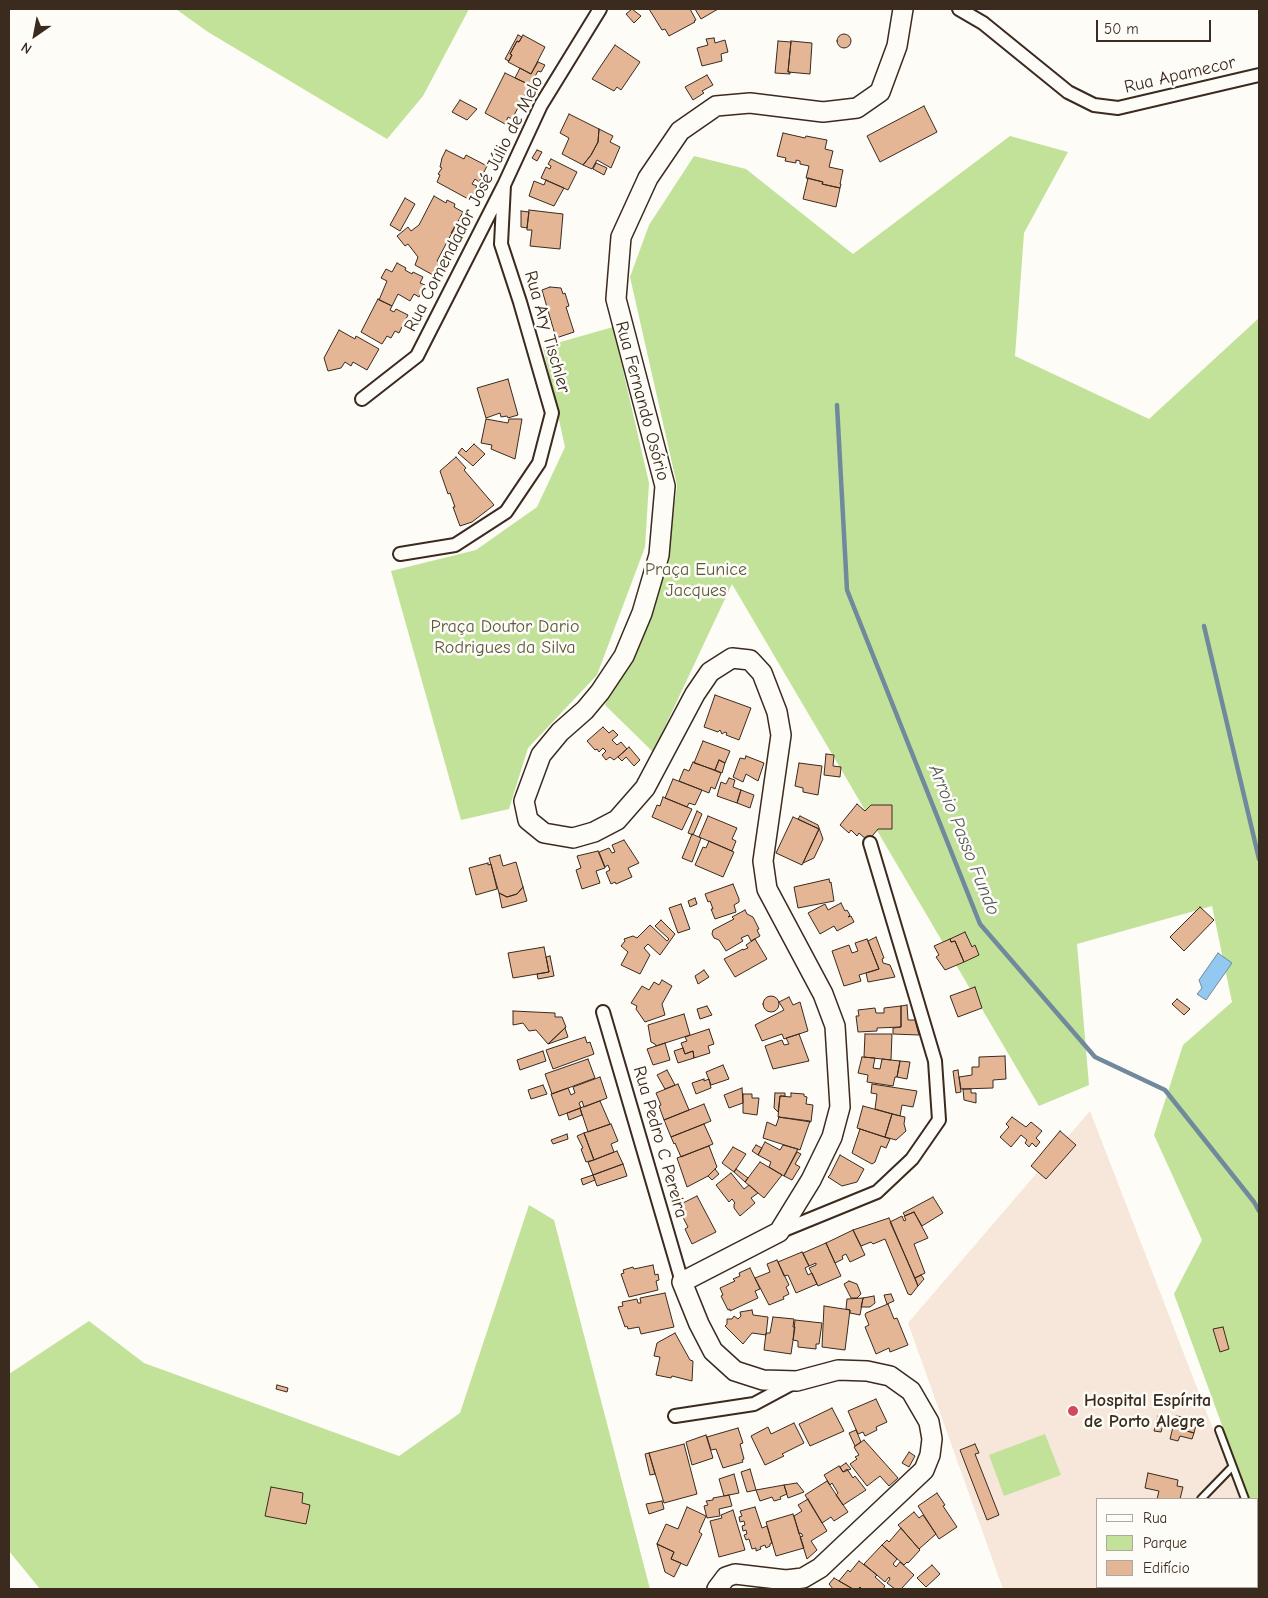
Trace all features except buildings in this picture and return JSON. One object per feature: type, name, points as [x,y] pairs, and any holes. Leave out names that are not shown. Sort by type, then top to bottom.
[{"type":"street","name":"Rua Comendador José Júlio de Melo","points":[[362,399],[417,356],[504,185],[541,106],[600,9]]},
{"type":"street","name":"Rua Fernando Osório","points":[[779,1232],[811,1180],[832,1137],[840,1107],[835,1026],[823,994],[766,888],[763,861],[781,736],[777,712],[762,673],[750,660],[732,658],[710,672],[695,694],[645,788],[617,820],[594,832],[573,838],[544,833],[528,820],[524,801],[541,755],[560,732],[585,710],[600,692],[624,656],[642,613],[659,555],[665,486],[616,299],[621,238],[648,178],[680,131],[716,106],[750,103],[823,112],[857,108],[880,92],[897,46],[903,9]]},
{"type":"street","name":"Rua Apamecor","points":[[959,9],[983,23],[1068,92],[1094,105],[1118,108],[1259,74]]},
{"type":"street","name":"Rua Ary Tischler","points":[[400,554],[455,545],[506,512],[539,464],[552,413],[501,244],[504,185]]},
{"type":"street","points":[[797,1381],[763,1380],[735,1371],[713,1351],[699,1324],[682,1282],[779,1232],[877,1192],[912,1160],[939,1120],[934,1061],[870,843]]},
{"type":"street","name":"Rua Pedro C Pereira","points":[[603,1012],[682,1282]]},
{"type":"street","points":[[675,1416],[754,1404],[797,1381],[838,1370],[866,1371],[890,1376],[911,1391],[929,1422],[932,1439],[930,1455],[924,1470],[820,1568],[803,1578],[786,1580],[735,1574],[726,1577],[717,1589]]},
{"type":"lane","points":[[1219,1430],[1245,1498]]},
{"type":"lane","points":[[1202,1498],[1232,1468]]},
{"type":"shaded area","name":"Hospital Espírita de Porto Alegre","points":[[1090,1111],[1240,1498],[1096,1498],[1096,1588],[1258,1588],[1258,1546],[1259,1589],[1003,1589],[908,1323]]},
{"type":"green space","points":[[176,9],[469,9],[423,96],[387,139],[208,32]]},
{"type":"green space","name":"Praça Eunice Jacques","points":[[1010,136],[1068,152],[1024,233],[1015,356],[1149,419],[1259,318],[1259,1527],[1258,1498],[1249,1498],[1174,1294],[1202,1240],[1154,1135],[1183,1045],[1232,1002],[1212,906],[1077,944],[1089,1085],[1039,1106],[732,584],[653,752],[605,705],[668,559],[677,485],[630,277],[649,225],[694,156],[746,169],[853,254]]},
{"type":"green space","name":"Praça Doutor Dario Rodrigues da Silva","points":[[613,327],[649,483],[645,547],[597,675],[528,748],[509,809],[461,820],[391,571],[476,550],[537,507],[565,447],[543,347]]},
{"type":"green space","points":[[529,1205],[554,1220],[650,1589],[40,1589],[9,1551],[9,1374],[89,1321],[144,1363],[399,1456],[460,1413]]},
{"type":"green space","points":[[1045,1434],[1061,1475],[1004,1496],[989,1455]]},
{"type":"water","points":[[1218,953],[1232,963],[1206,1000],[1197,994],[1202,988],[1199,980]]},
{"type":"waterway","name":"Arroio Passo Fundo","points":[[837,405],[847,590],[980,924],[1095,1057],[1165,1090],[1254,1202],[1259,1211]]},
{"type":"waterway","points":[[1204,626],[1259,859]]},
{"type":"place","name":"Hospital Espírita de Porto Alegre","points":[[1073,1411]]}]
